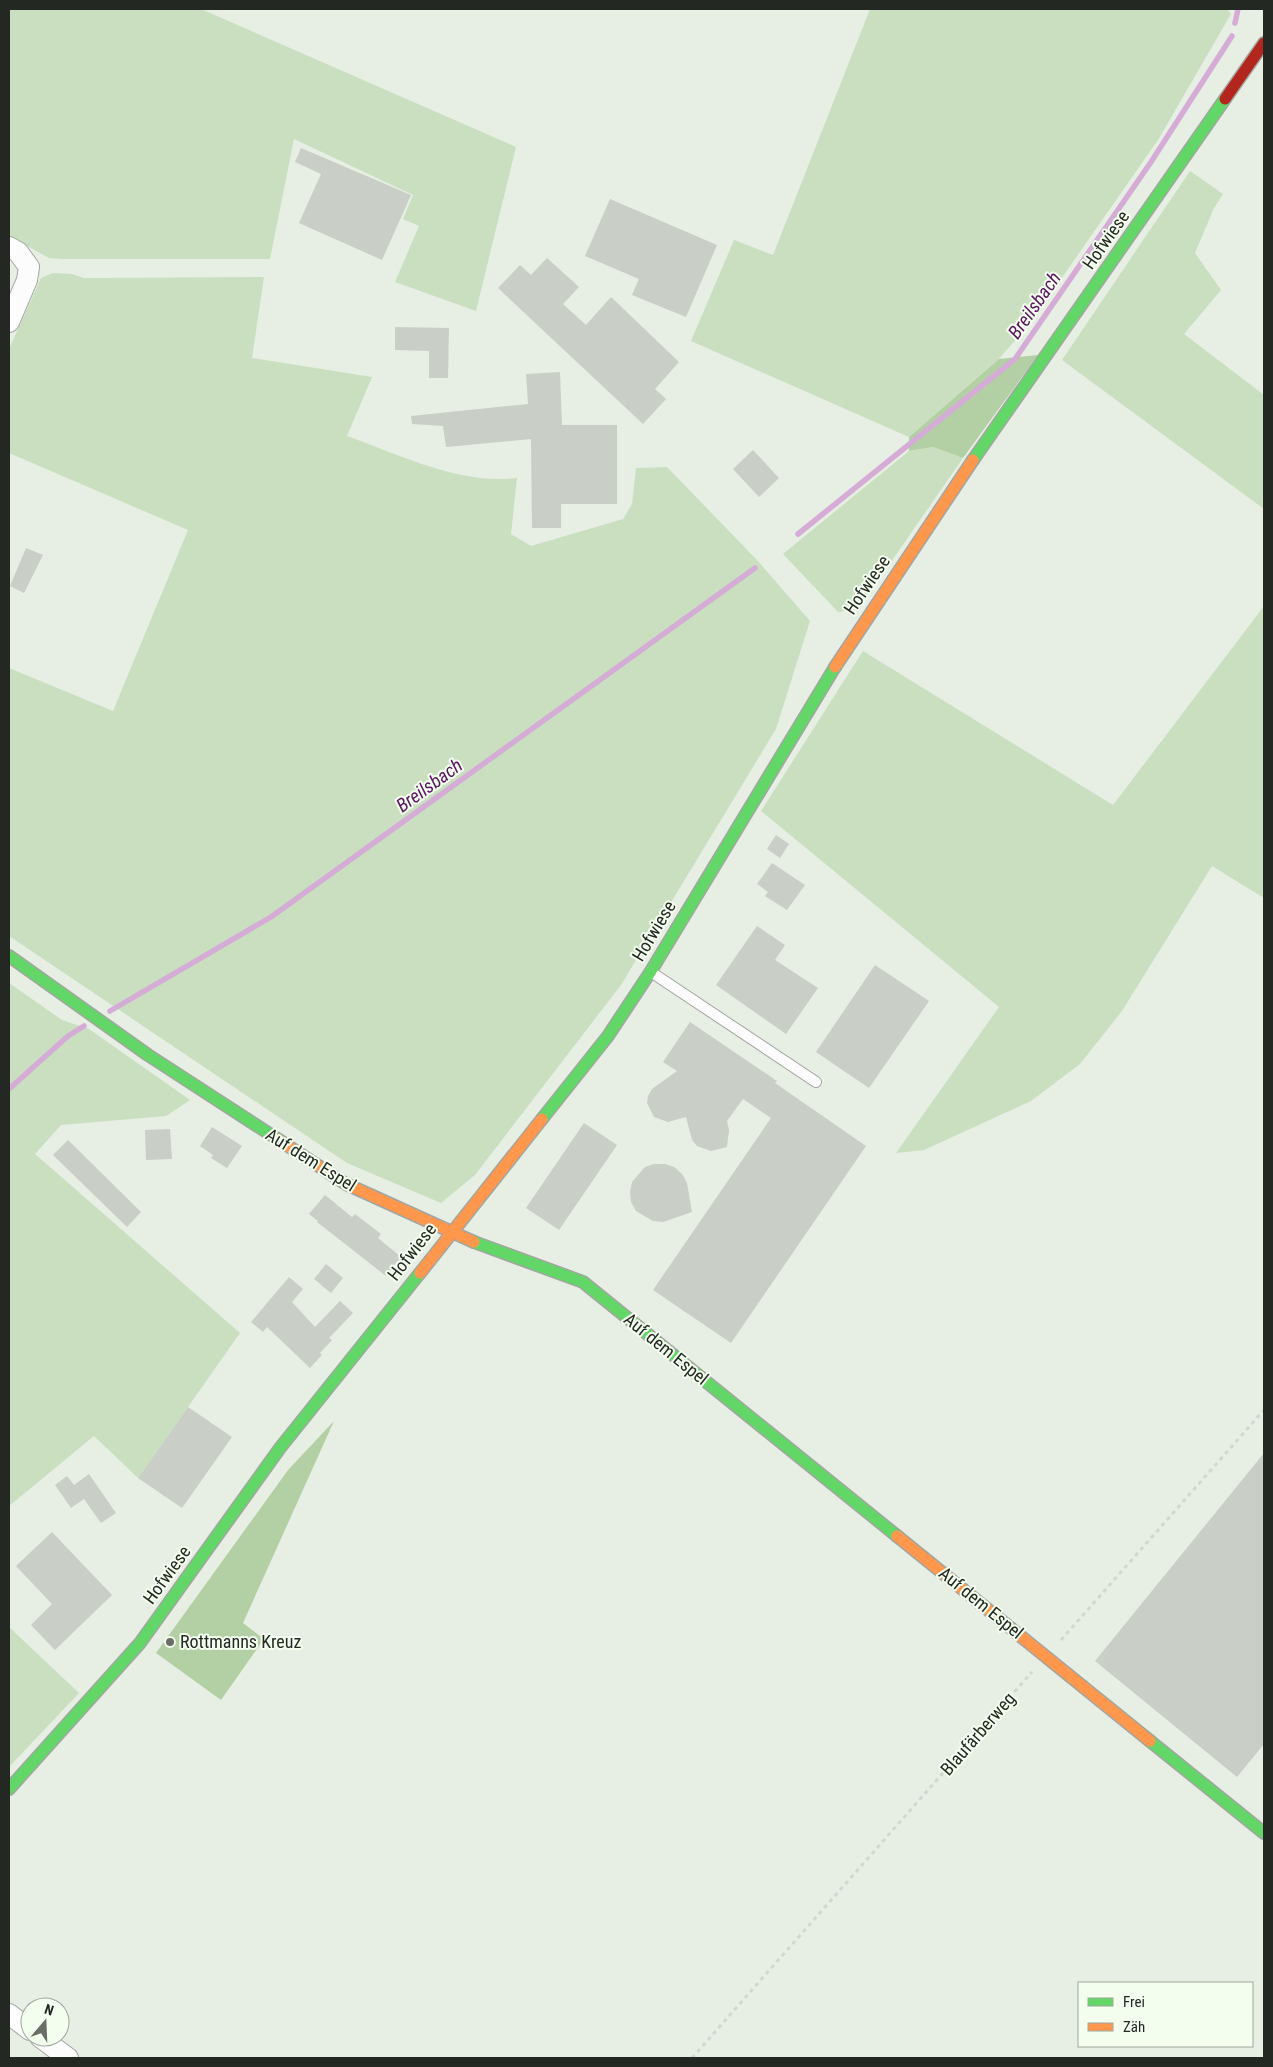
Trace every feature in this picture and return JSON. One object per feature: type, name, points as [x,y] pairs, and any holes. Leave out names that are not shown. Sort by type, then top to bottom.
[{"type":"street","name":"Hofwiese","points":[[9,1790],[140,1643],[280,1448],[451,1231],[602,1044],[650,971],[848,644],[944,502],[1264,43]]},
{"type":"street","points":[[9,247],[18,252],[29,267],[27,280],[9,322]]},
{"type":"street","name":"Auf dem Espel","points":[[9,956],[148,1055],[346,1184],[476,1243],[583,1282],[1260,1830]]},
{"type":"street","points":[[9,2014],[20,2022]]},
{"type":"street","points":[[53,2047],[68,2058]]},
{"type":"lane","points":[[650,971],[816,1082]]},
{"type":"lane","points":[[1260,1830],[1264,1815]]},
{"type":"path","name":"Blaufärberweg","points":[[692,2058],[1264,1410]]},
{"type":"green space","points":[[9,9],[201,9],[516,147],[476,311],[395,282],[419,226],[403,219],[413,195],[294,139],[270,259],[49,258],[9,236]]},
{"type":"green space","points":[[870,9],[1227,9],[1231,14],[1158,140],[1031,322],[999,359],[909,437],[691,341],[734,240],[773,255]]},
{"type":"green space","points":[[1190,171],[1223,194],[1214,208],[1195,253],[1221,290],[1184,334],[1264,395],[1264,509],[1062,360]]},
{"type":"green space","points":[[53,273],[72,274],[84,278],[264,277],[252,358],[372,377],[347,436],[430,467],[452,473],[496,479],[517,478],[511,534],[531,546],[623,519],[632,504],[636,468],[667,467],[757,560],[810,621],[776,729],[621,985],[475,1175],[441,1203],[347,1163],[9,936],[9,668],[113,711],[188,530],[9,453],[9,349],[41,278]]},
{"type":"green space","points":[[1038,355],[963,458],[933,447],[909,451],[909,437],[999,359]]},
{"type":"green space","points":[[933,447],[963,458],[866,598],[853,610],[838,612],[783,554],[909,451]]},
{"type":"green space","points":[[1264,606],[1264,898],[1212,866],[1122,1011],[1080,1064],[1031,1101],[924,1150],[896,1153],[999,1007],[761,811],[863,651],[1113,805]]},
{"type":"green space","points":[[9,983],[62,1020],[89,1029],[190,1100],[166,1116],[61,1125],[35,1154],[240,1333],[138,1478],[94,1436],[9,1506]]},
{"type":"green space","points":[[334,1421],[243,1623],[264,1639],[221,1700],[156,1653],[288,1470]]},
{"type":"green space","points":[[9,1627],[79,1693],[9,1767]]},
{"type":"building","points":[[301,148],[411,195],[382,260],[299,223],[321,174],[295,162]]},
{"type":"building","points":[[610,199],[717,245],[686,317],[632,295],[639,279],[585,256]]},
{"type":"building","points":[[547,258],[579,287],[563,304],[586,325],[611,297],[679,362],[655,389],[666,399],[643,424],[498,288],[520,265],[531,275]]},
{"type":"building","points":[[395,327],[449,328],[448,378],[429,378],[429,351],[395,350]]},
{"type":"building","points":[[560,372],[562,425],[617,425],[617,504],[561,504],[561,528],[532,528],[531,439],[446,447],[443,426],[412,424],[411,416],[528,404],[526,374]]},
{"type":"building","points":[[753,450],[779,478],[759,497],[733,469]]},
{"type":"building","points":[[26,548],[43,555],[24,593],[10,586]]},
{"type":"building","points":[[776,835],[789,844],[780,858],[767,849]]},
{"type":"building","points":[[772,863],[805,885],[787,910],[765,896],[768,892],[757,884]]},
{"type":"building","points":[[757,926],[785,945],[775,960],[818,988],[786,1034],[716,985]]},
{"type":"building","points":[[875,965],[929,1001],[869,1088],[816,1052]]},
{"type":"building","points":[[690,1022],[777,1081],[775,1083],[866,1146],[731,1343],[653,1290],[771,1118],[743,1099],[727,1121],[729,1130],[727,1147],[711,1151],[697,1146],[692,1140],[686,1117],[668,1122],[654,1117],[647,1103],[648,1096],[652,1089],[677,1071],[663,1062]]},
{"type":"building","points":[[584,1123],[617,1145],[559,1230],[526,1208]]},
{"type":"building","points":[[212,1127],[242,1146],[227,1168],[211,1158],[213,1155],[200,1146]]},
{"type":"building","points":[[170,1129],[172,1159],[146,1160],[145,1130]]},
{"type":"building","points":[[68,1140],[141,1212],[127,1227],[53,1155]]},
{"type":"building","points":[[654,1164],[665,1164],[674,1167],[682,1174],[687,1183],[692,1212],[663,1222],[653,1221],[636,1211],[631,1202],[632,1182],[645,1167]]},
{"type":"building","points":[[325,1195],[352,1217],[355,1214],[381,1234],[378,1238],[401,1257],[386,1276],[309,1214]]},
{"type":"building","points":[[326,1264],[343,1278],[331,1293],[314,1279]]},
{"type":"building","points":[[289,1277],[303,1289],[292,1302],[315,1327],[340,1301],[353,1313],[329,1338],[332,1340],[310,1368],[267,1327],[263,1332],[251,1322]]},
{"type":"building","points":[[188,1407],[232,1437],[182,1508],[138,1478]]},
{"type":"building","points":[[1264,1453],[1264,1744],[1237,1777],[1095,1661]]},
{"type":"building","points":[[89,1474],[116,1513],[101,1523],[84,1499],[71,1508],[55,1485],[67,1476],[74,1485]]},
{"type":"building","points":[[52,1532],[112,1595],[55,1650],[31,1625],[52,1604],[16,1566]]},
{"type":"waterway","name":"Breilsbach","points":[[1235,23],[1238,9]]},
{"type":"waterway","name":"Breilsbach","points":[[798,534],[1015,359],[1151,162],[1232,36]]},
{"type":"waterway","name":"Breilsbach","points":[[110,1011],[271,917],[755,568]]},
{"type":"waterway","name":"Breilsbach","points":[[9,1089],[68,1036],[84,1026]]},
{"type":"traffic: fast","points":[[973,460],[1225,99]]},
{"type":"traffic: fast","points":[[542,1119],[608,1036],[651,971],[835,667]]},
{"type":"traffic: fast","points":[[9,956],[148,1055],[279,1140]]},
{"type":"traffic: fast","points":[[474,1242],[583,1282],[897,1536]]},
{"type":"traffic: fast","points":[[9,1789],[140,1643],[280,1448],[420,1273]]},
{"type":"traffic: fast","points":[[1150,1741],[1264,1833]]},
{"type":"traffic: slow","points":[[835,667],[973,460]]},
{"type":"traffic: slow","points":[[420,1273],[542,1119]]},
{"type":"traffic: slow","points":[[279,1140],[346,1184],[474,1242]]},
{"type":"traffic: slow","points":[[897,1536],[1150,1741]]},
{"type":"traffic: jam","points":[[1225,99],[1264,43]]},
{"type":"place","name":"Rottmanns Kreuz","points":[[170,1642]]}]
